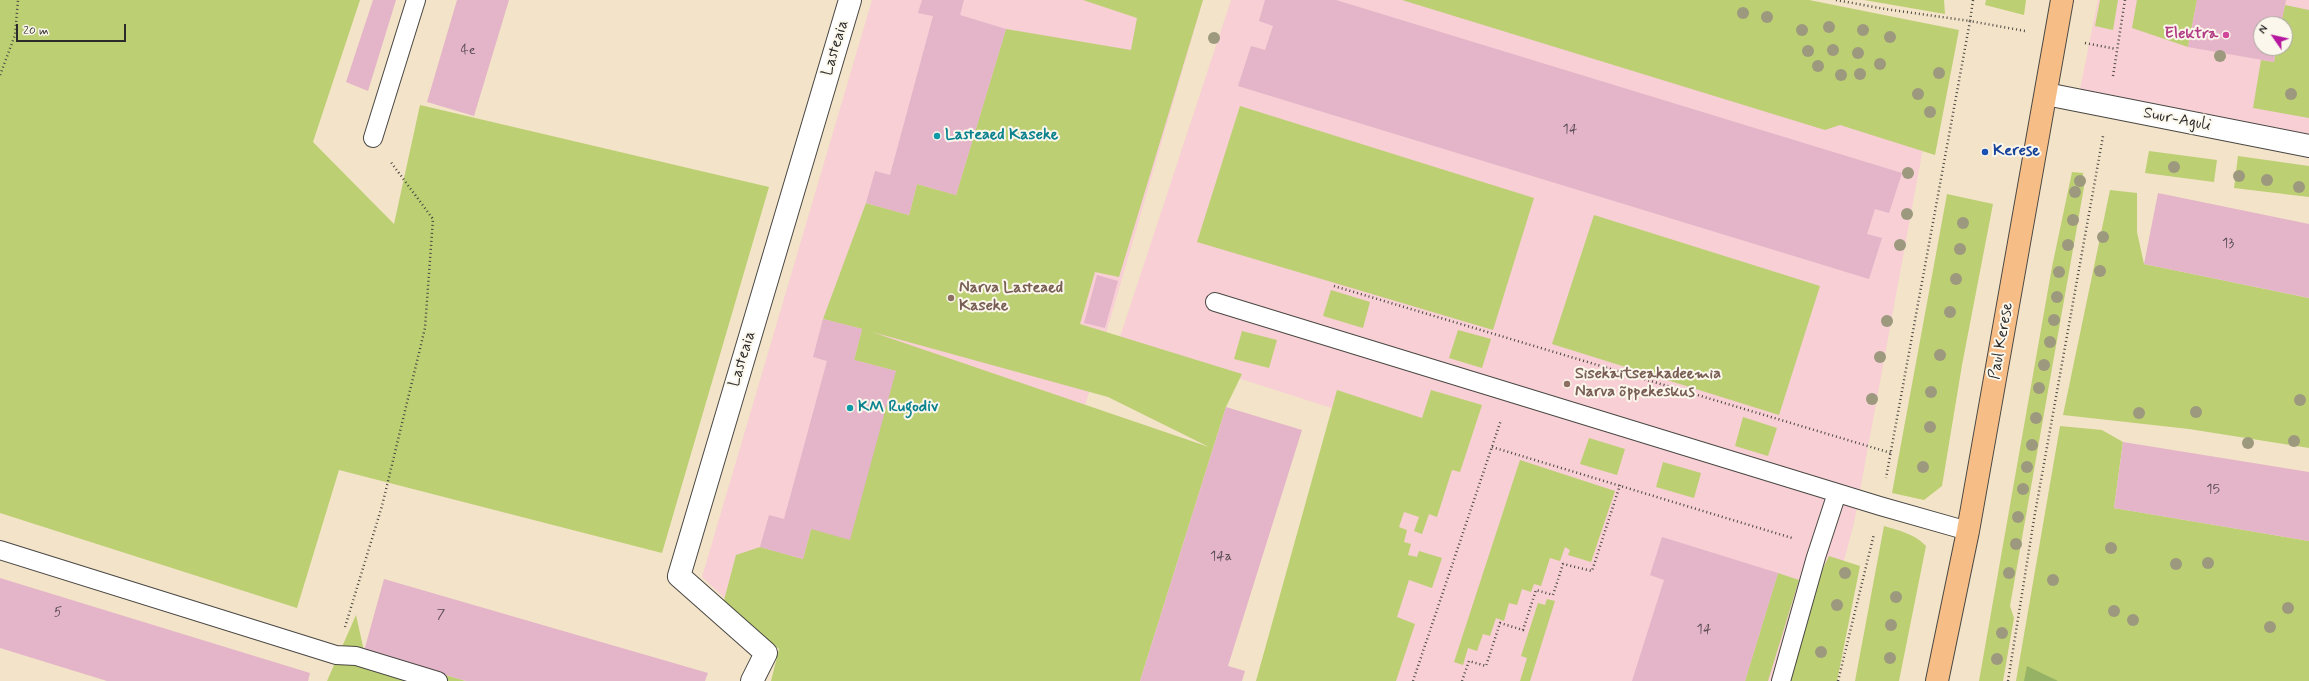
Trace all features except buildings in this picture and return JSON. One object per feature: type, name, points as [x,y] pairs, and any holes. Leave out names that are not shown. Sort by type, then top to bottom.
[{"type":"highway","name":"Paul Kerese","points":[[1937,681],[1968,531],[2062,0]]},
{"type":"street","name":"Lasteaia","points":[[752,681],[766,653],[679,576],[850,0]]},
{"type":"street","name":"Suur-Aguli","points":[[2046,94],[2309,146]]},
{"type":"lane","points":[[373,138],[416,0]]},
{"type":"lane","points":[[1215,302],[1837,493],[1968,531]]},
{"type":"lane","points":[[1780,681],[1816,557],[1821,546],[1837,493]]},
{"type":"lane","points":[[0,550],[336,655],[356,656],[438,681]]},
{"type":"path","points":[[0,75],[15,35],[18,0]]},
{"type":"path","points":[[1836,0],[1885,9],[1970,21],[1891,453],[1880,506],[1838,681]]},
{"type":"path","points":[[2008,681],[2037,503],[2095,175],[2109,107],[2125,0]]},
{"type":"path","points":[[336,655],[382,506],[425,328],[433,219],[373,138]]},
{"type":"path","points":[[1334,286],[1891,453]]},
{"type":"path","points":[[1413,681],[1510,393]]},
{"type":"path","points":[[1492,447],[1821,546]]},
{"type":"path","points":[[1462,681],[1469,661],[1486,666],[1500,624],[1523,630],[1536,590],[1552,596],[1563,564],[1592,571],[1620,485]]},
{"type":"shaded area","name":"Narva Lasteaed Kaseke","points":[[872,0],[1203,0],[1005,681],[730,603],[702,577]]},
{"type":"shaded area","name":"Sisekaitseakadeemia Narva õppekeskus","points":[[1231,0],[1728,0],[1942,45],[1854,523],[1812,681],[1316,681],[1391,427],[1119,340]]},
{"type":"shaded area","points":[[2098,0],[2309,0],[2309,137],[2078,99]]},
{"type":"green space","points":[[0,0],[360,0],[313,142],[394,224],[420,105],[769,187],[662,553],[339,470],[297,608],[0,513]]},
{"type":"green space","name":"Narva Lasteaed Kaseke","points":[[1083,0],[1203,0],[1119,277],[1095,272],[1080,324],[1242,374],[1226,407],[1140,681],[771,681],[779,649],[723,604],[736,555],[760,547],[803,559],[811,529],[896,371],[854,360],[862,329],[823,319],[866,203],[909,215],[917,184],[956,195],[1006,29],[1131,50],[1137,18]],"holes":[[[872,332],[1108,397],[1209,447]]]},
{"type":"green space","points":[[1402,0],[1809,0],[1959,30],[1935,155],[1840,125],[1825,130]]},
{"type":"green space","points":[[1864,0],[1944,0],[1945,14],[1870,1]]},
{"type":"green space","points":[[1986,0],[2026,0],[2024,15],[1985,5]]},
{"type":"green space","points":[[2100,0],[2118,0],[2113,30],[2095,26]]},
{"type":"green space","points":[[2137,0],[2197,0],[2188,47],[2132,28]]},
{"type":"green space","points":[[2285,5],[2309,10],[2309,118],[2253,108],[2261,60],[2274,62],[2275,56],[2293,56],[2293,16],[2283,16]]},
{"type":"green space","points":[[1240,106],[1534,198],[1493,330],[1197,242]]},
{"type":"green space","points":[[2149,151],[2217,160],[2214,182],[2145,173]]},
{"type":"green space","points":[[2238,156],[2309,166],[2309,197],[2234,188]]},
{"type":"green space","points":[[2072,172],[2083,173],[2084,187],[2010,606],[2014,618],[2003,681],[1979,681],[2052,267]]},
{"type":"green space","points":[[2110,190],[2137,193],[2137,232],[2144,264],[2309,298],[2309,448],[2189,429],[2063,415]]},
{"type":"green space","points":[[1947,194],[1993,204],[1962,365],[1942,486],[1924,500],[1892,493]]},
{"type":"green space","points":[[1594,215],[1820,286],[1779,415],[1552,344]]},
{"type":"green space","points":[[1331,290],[1370,302],[1363,328],[1323,316]]},
{"type":"green space","points":[[1458,330],[1491,339],[1482,368],[1449,358]]},
{"type":"green space","points":[[1242,331],[1277,340],[1269,368],[1234,359]]},
{"type":"green space","points":[[1337,390],[1422,418],[1431,390],[1482,405],[1460,472],[1452,470],[1437,517],[1429,514],[1422,534],[1414,531],[1419,517],[1404,512],[1399,527],[1407,530],[1404,542],[1411,544],[1408,555],[1417,557],[1419,551],[1442,558],[1432,588],[1409,580],[1397,617],[1415,624],[1396,681],[1256,681]]},
{"type":"green space","points":[[1743,417],[1777,428],[1768,456],[1735,446]]},
{"type":"green space","points":[[2060,426],[2102,430],[2123,442],[2114,508],[2309,541],[2309,681],[2016,681]]},
{"type":"green space","points":[[1589,438],[1625,449],[1617,475],[1580,464]]},
{"type":"green space","points":[[1520,460],[1615,491],[1591,562],[1568,555],[1570,550],[1565,547],[1560,561],[1550,558],[1541,586],[1534,584],[1531,592],[1522,589],[1517,605],[1509,603],[1504,621],[1496,618],[1490,636],[1483,634],[1477,651],[1468,648],[1463,665],[1454,662]]},
{"type":"green space","points":[[1663,462],[1701,473],[1694,498],[1656,487]]},
{"type":"green space","points":[[1884,526],[1912,536],[1926,546],[1899,681],[1855,681]]},
{"type":"green space","points":[[1829,556],[1860,566],[1837,681],[1790,681],[1822,570]]},
{"type":"green space","points":[[1778,573],[1799,580],[1768,681],[1745,681]]},
{"type":"green space","points":[[1547,599],[1555,601],[1530,681],[1520,681],[1527,658],[1521,656],[1538,603],[1545,605]]},
{"type":"green space","points":[[356,615],[364,651],[466,681],[327,681]]},
{"type":"green space","points":[[2027,666],[2058,681],[2024,681]]},
{"type":"place","name":"Elektra","points":[[2226,35]]},
{"type":"place","name":"Lasteaed Kaseke","points":[[937,136]]},
{"type":"place","name":"Kerese","points":[[1985,152]]},
{"type":"place","name":"Narva Lasteaed Kaseke","points":[[951,298]]},
{"type":"place","name":"Sisekaitseakadeemia Narva õppekeskus","points":[[1567,384]]},
{"type":"place","name":"KM Rugodiv","points":[[850,408]]}]
